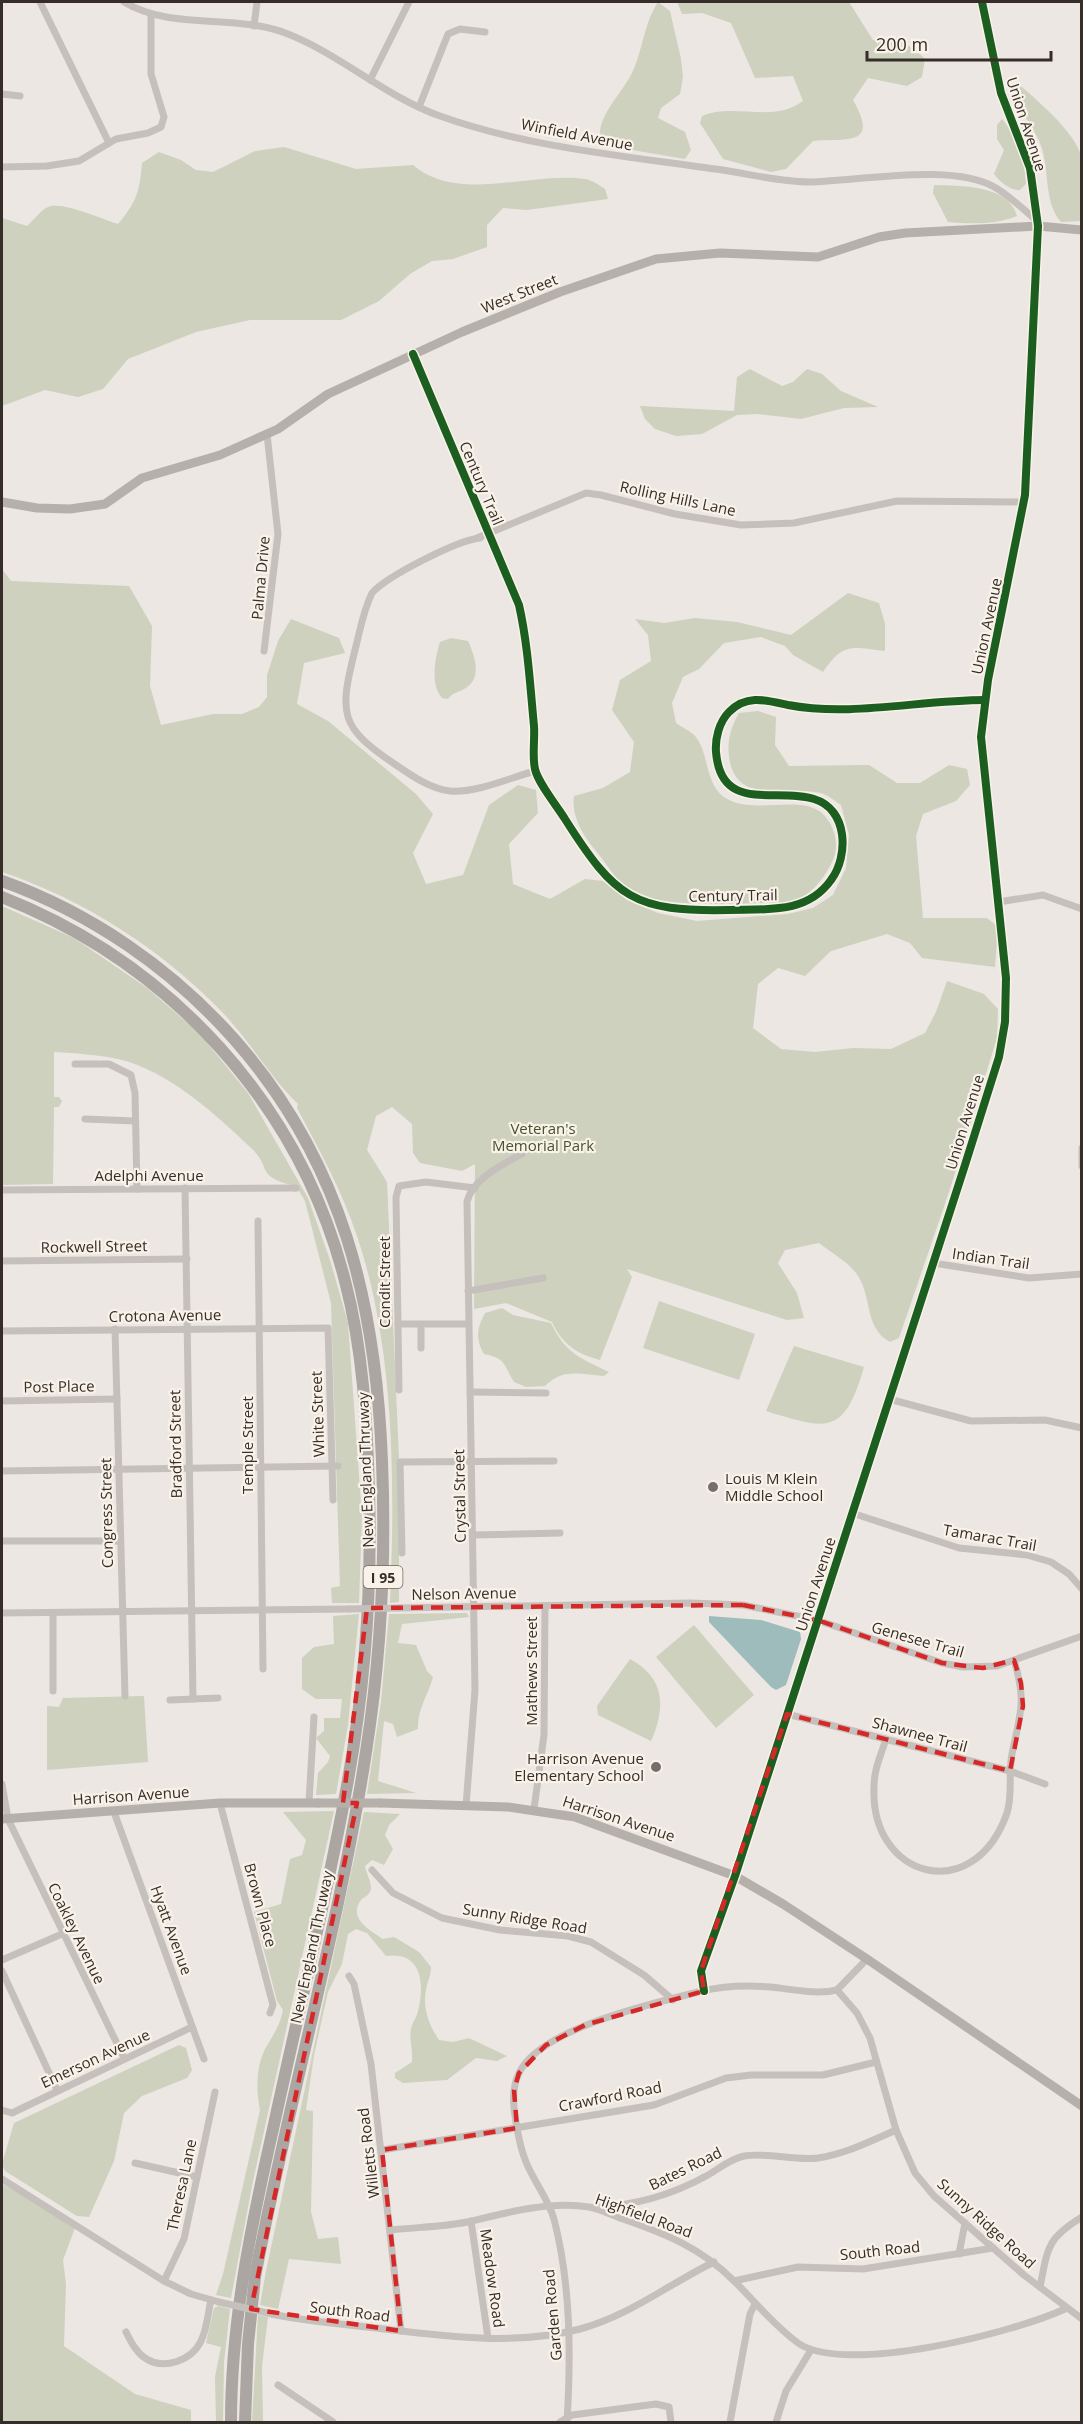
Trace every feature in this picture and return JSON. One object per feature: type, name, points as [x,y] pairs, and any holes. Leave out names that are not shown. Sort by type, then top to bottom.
[{"type":"highway","name":"New England Thruway","points":[[2,881],[70,911],[127,945],[196,1000],[249,1057],[294,1120],[326,1180],[353,1253],[371,1329],[379,1407],[384,1508],[382,1586],[375,1686],[354,1818],[255,2277],[248,2344],[245,2422]]},
{"type":"highway","name":"New England Thruway","points":[[2,897],[79,933],[136,970],[188,1013],[235,1063],[280,1127],[312,1186],[340,1260],[356,1337],[366,1427],[369,1506],[368,1595],[361,1685],[340,1818],[245,2257],[235,2334],[231,2422]]},
{"type":"street","points":[[40,2],[109,143]]},
{"type":"street","name":"Winfield Avenue","points":[[124,2],[151,15],[254,26],[287,33],[441,117],[570,149],[792,181],[923,175],[971,178],[996,187],[1038,224]]},
{"type":"street","points":[[254,26],[257,2]]},
{"type":"street","points":[[370,80],[409,2]]},
{"type":"street","name":"Union Avenue","points":[[704,1991],[701,1971],[735,1876],[999,1057],[1005,1022],[1006,978],[982,768],[981,737],[985,700],[1024,502],[1038,224],[1030,168],[1001,93],[982,2]]},
{"type":"street","points":[[2,167],[66,164],[92,155],[122,136],[157,130],[162,125],[164,117],[151,74],[151,15]]},
{"type":"street","points":[[419,107],[448,34],[460,29],[485,32]]},
{"type":"street","points":[[2,94],[20,96]]},
{"type":"street","name":"West Street","points":[[2,502],[37,508],[93,507],[117,498],[142,478],[220,455],[267,434],[307,411],[328,394],[413,354],[560,292],[656,259],[720,253],[818,257],[879,237],[905,232],[1038,224],[1082,230]]},
{"type":"street","name":"Century Trail","points":[[413,354],[519,605],[527,641],[535,771],[604,876],[635,900],[695,911],[792,907],[811,901],[832,879],[842,853],[843,834],[830,811],[821,802],[801,797],[754,795],[732,788],[722,774],[716,751],[719,731],[728,713],[747,699],[760,699],[823,710],[945,700],[985,700]]},
{"type":"street","name":"Palma Drive","points":[[264,651],[278,534],[267,434]]},
{"type":"street","name":"Rolling Hills Lane","points":[[535,771],[461,791],[434,787],[371,748],[357,732],[345,711],[348,677],[372,593],[381,583],[398,573],[477,538],[491,536],[586,494],[601,495],[716,523],[741,525],[796,523],[897,501],[1024,502]]},
{"type":"street","points":[[998,902],[1043,895],[1082,909]]},
{"type":"street","points":[[75,1064],[100,1063],[132,1075],[137,1189]]},
{"type":"street","points":[[85,1119],[135,1121]]},
{"type":"street","points":[[1082,1148],[1082,1166]]},
{"type":"street","points":[[475,1188],[499,1166],[522,1154]]},
{"type":"street","name":"Condit Street","points":[[399,1390],[396,1197],[399,1186],[409,1182],[426,1182],[475,1188]]},
{"type":"street","name":"Bradford Street","points":[[185,1188],[193,1699]]},
{"type":"street","name":"Adelphi Avenue","points":[[2,1190],[296,1188]]},
{"type":"street","name":"Crystal Street","points":[[466,1806],[475,1690],[467,1202],[475,1188]]},
{"type":"street","name":"Temple Street","points":[[258,1221],[263,1669]]},
{"type":"street","name":"Rockwell Street","points":[[2,1261],[187,1258]]},
{"type":"street","name":"Indian Trail","points":[[933,1263],[1029,1278],[1082,1274]]},
{"type":"street","points":[[468,1291],[543,1278]]},
{"type":"street","points":[[398,1324],[468,1324]]},
{"type":"street","points":[[421,1325],[422,1348]]},
{"type":"street","name":"Crotona Avenue","points":[[2,1331],[328,1328]]},
{"type":"street","name":"White Street","points":[[328,1328],[335,1466],[333,1500]]},
{"type":"street","name":"Congress Street","points":[[116,1329],[125,1696]]},
{"type":"street","points":[[470,1392],[546,1393]]},
{"type":"street","name":"Post Place","points":[[2,1401],[117,1399]]},
{"type":"street","points":[[889,1399],[971,1420],[1045,1420],[1082,1428]]},
{"type":"street","points":[[402,1553],[400,1462],[554,1461]]},
{"type":"street","points":[[2,1471],[335,1466]]},
{"type":"street","name":"Tamarac Trail","points":[[852,1513],[959,1548],[1027,1555],[1051,1562],[1069,1574],[1082,1589]]},
{"type":"street","points":[[473,1535],[560,1533]]},
{"type":"street","points":[[2,1541],[120,1541]]},
{"type":"street","name":"Nelson Avenue","points":[[2,1613],[690,1603],[743,1605],[817,1620]]},
{"type":"street","name":"Mathews Street","points":[[534,1809],[544,1735],[545,1606]]},
{"type":"street","points":[[52,1613],[53,1691]]},
{"type":"street","name":"Genesee Trail","points":[[817,1620],[942,1663],[983,1668],[1014,1660],[1082,1636]]},
{"type":"street","points":[[886,1738],[876,1766],[874,1788],[875,1804],[885,1836],[904,1859],[931,1871],[950,1872],[965,1866],[994,1839],[1009,1804],[1010,1772],[1023,1706],[1021,1683],[1014,1660]]},
{"type":"street","points":[[170,1700],[218,1698]]},
{"type":"street","name":"Shawnee Trail","points":[[787,1714],[886,1738],[1010,1772],[1045,1784]]},
{"type":"street","points":[[314,1717],[314,1803]]},
{"type":"street","name":"Coakley Avenue","points":[[2,1784],[5,1819],[124,2058]]},
{"type":"street","name":"Harrison Avenue","points":[[5,1819],[220,1803],[380,1803],[466,1806],[534,1809],[575,1817],[735,1876],[783,1904],[867,1959],[1082,2106]]},
{"type":"street","name":"Brown Place","points":[[220,1803],[273,2005],[270,2013]]},
{"type":"street","name":"Hyatt Avenue","points":[[114,1812],[204,2059]]},
{"type":"street","name":"Sunny Ridge Road","points":[[372,1870],[393,1893],[442,1918],[500,1930],[567,1936],[591,1942],[644,1975],[673,2000]]},
{"type":"street","points":[[2,1960],[62,1934]]},
{"type":"street","points":[[391,2230],[471,2221],[495,2213],[550,2207],[526,2162],[517,2128],[514,2090],[519,2073],[533,2054],[585,2025],[704,1991],[766,1987],[808,1991],[837,1990],[867,1959]]},
{"type":"street","points":[[2,1971],[57,2090]]},
{"type":"street","name":"Willetts Road","points":[[349,1976],[354,1983],[363,2019],[382,2150],[401,2331]]},
{"type":"street","name":"Sunny Ridge Road","points":[[837,1990],[857,2013],[870,2038],[896,2130],[915,2173],[934,2196],[993,2248],[1082,2319]]},
{"type":"street","name":"Emerson Avenue","points":[[5,2112],[192,2027]]},
{"type":"street","name":"Crawford Road","points":[[382,2150],[654,2104],[726,2078],[751,2074],[823,2075],[876,2062]]},
{"type":"street","name":"Theresa Lane","points":[[164,2282],[181,2247],[215,2092]]},
{"type":"street","name":"Bates Road","points":[[589,2207],[618,2207],[651,2200],[746,2156],[817,2158],[845,2151],[896,2130]]},
{"type":"street","points":[[135,2163],[197,2177]]},
{"type":"street","name":"South Road","points":[[2,2179],[164,2282],[211,2300],[272,2313],[401,2331],[488,2338],[546,2336],[569,2331],[629,2310],[714,2262]]},
{"type":"street","name":"Highfield Road","points":[[550,2207],[589,2207],[668,2235],[697,2249],[714,2262],[799,2344],[828,2354],[870,2354],[928,2347],[1001,2332],[1047,2318],[1067,2308]]},
{"type":"street","name":"Garden Road","points":[[550,2207],[565,2284],[571,2356],[567,2420]]},
{"type":"street","points":[[1040,2287],[1050,2244],[1062,2229],[1082,2217]]},
{"type":"street","name":"Meadow Road","points":[[471,2221],[488,2338]]},
{"type":"street","points":[[959,2254],[965,2223]]},
{"type":"street","name":"South Road","points":[[734,2281],[798,2267],[863,2269],[993,2248]]},
{"type":"street","points":[[126,2332],[138,2352],[151,2362],[167,2363],[182,2360],[194,2352],[202,2340],[211,2300]]},
{"type":"street","points":[[730,2422],[750,2314],[755,2304]]},
{"type":"street","points":[[777,2422],[786,2391],[811,2350]]},
{"type":"street","points":[[278,2385],[333,2422]]},
{"type":"street","points":[[560,2422],[656,2404],[669,2407],[671,2422]]},
{"type":"highlighted area","points":[[743,1605],[817,1620],[942,1663],[983,1668],[1014,1660],[1021,1683],[1023,1706],[1010,1771],[787,1714],[701,1971],[704,1991],[585,2025],[546,2045],[519,2073],[514,2090],[517,2128],[382,2150],[401,2331],[251,2309],[357,1803],[343,1803],[367,1608]]},
{"type":"green space","points":[[658,2],[670,11],[683,77],[680,94],[661,108],[658,118],[685,132],[691,150],[685,159],[603,145],[600,135],[602,123],[609,108],[632,73],[653,10]]},
{"type":"green space","points":[[677,2],[849,2],[873,40],[888,39],[902,42],[925,59],[922,77],[907,86],[868,78],[853,100],[863,126],[861,133],[848,139],[813,141],[786,169],[771,172],[723,159],[700,123],[702,116],[727,111],[779,111],[791,108],[803,101],[793,76],[755,78],[731,23],[702,13],[682,14]]},
{"type":"green space","points":[[1017,83],[1054,116],[1078,147],[1082,171],[1081,221],[1061,222],[1055,214],[1049,195],[1041,146],[1014,95],[1012,87]]},
{"type":"green space","points":[[1002,119],[1012,133],[1022,158],[1026,184],[1020,190],[1006,185],[994,174],[1004,150],[997,139],[997,125]]},
{"type":"green space","points":[[284,147],[356,169],[413,165],[431,176],[452,183],[496,184],[542,179],[585,179],[605,189],[608,199],[527,210],[503,208],[487,225],[487,247],[453,259],[432,261],[410,274],[379,301],[341,320],[250,320],[196,332],[128,359],[103,389],[78,397],[45,390],[2,406],[2,218],[27,226],[45,208],[62,206],[118,224],[136,196],[142,163],[159,152],[181,160],[196,170],[213,172],[255,151]]},
{"type":"green space","points":[[934,185],[969,187],[994,192],[1012,206],[1017,216],[992,222],[948,222],[933,193]]},
{"type":"green space","points":[[750,369],[782,386],[793,382],[807,369],[822,374],[841,391],[878,407],[844,408],[801,419],[757,414],[737,415],[702,434],[676,436],[655,429],[645,419],[640,406],[734,411],[737,377]]},
{"type":"green space","name":"Veteran's Memorial Park","points":[[2,569],[11,581],[129,586],[152,626],[150,686],[161,725],[213,714],[242,714],[259,707],[267,697],[267,675],[278,641],[291,619],[339,638],[345,653],[304,663],[297,704],[328,721],[416,794],[433,814],[413,853],[426,884],[463,875],[489,805],[518,785],[536,790],[538,813],[509,844],[513,884],[550,899],[585,879],[603,881],[627,900],[658,913],[697,921],[788,914],[813,908],[833,895],[846,868],[849,835],[841,805],[826,795],[808,791],[754,789],[744,784],[735,775],[730,762],[729,743],[733,725],[739,713],[758,711],[776,717],[775,745],[789,766],[869,765],[897,783],[920,783],[949,765],[967,769],[970,785],[956,801],[923,814],[916,836],[923,918],[987,918],[998,927],[995,967],[922,958],[910,943],[887,934],[831,951],[805,976],[778,968],[758,984],[753,1028],[781,1049],[815,1052],[853,1048],[891,1049],[925,1033],[936,1012],[947,981],[984,994],[998,1009],[997,1038],[949,1192],[899,1338],[890,1342],[881,1336],[872,1319],[865,1291],[856,1273],[819,1243],[785,1250],[778,1263],[797,1293],[804,1318],[787,1320],[627,1269],[632,1277],[600,1360],[584,1355],[571,1347],[560,1336],[552,1322],[506,1303],[474,1309],[475,1164],[462,1171],[420,1163],[413,1153],[412,1124],[392,1107],[376,1116],[367,1150],[387,1182],[399,1459],[399,1602],[390,1603],[392,1465],[390,1417],[379,1324],[370,1279],[351,1219],[330,1170],[297,1108],[298,1104],[223,1013],[175,968],[92,912],[32,883],[2,872]]},
{"type":"green space","points":[[848,593],[879,603],[885,624],[885,651],[856,648],[843,651],[830,662],[823,672],[793,655],[785,646],[761,637],[724,643],[699,669],[683,677],[672,703],[676,723],[693,734],[699,743],[713,784],[724,797],[735,803],[748,805],[803,805],[815,808],[828,819],[833,829],[836,846],[834,857],[823,878],[805,895],[784,903],[678,903],[633,893],[614,874],[579,826],[574,811],[574,796],[603,788],[630,772],[634,742],[612,710],[620,680],[651,661],[648,635],[635,619],[664,623],[695,618],[737,622],[791,635]]},
{"type":"green space","points":[[451,638],[468,641],[476,667],[474,680],[470,685],[448,699],[442,698],[438,692],[435,671],[440,642]]},
{"type":"green space","points":[[2,906],[74,938],[147,988],[199,1033],[248,1093],[308,1198],[330,1260],[348,1323],[362,1517],[359,1603],[332,1603],[331,1588],[340,1586],[331,1303],[305,1201],[299,1191],[294,1192],[292,1185],[280,1182],[268,1174],[251,1148],[222,1121],[173,1083],[137,1065],[118,1059],[54,1052],[54,1097],[59,1097],[62,1101],[59,1107],[54,1107],[53,1184],[2,1185]]},
{"type":"green space","points":[[659,1301],[755,1334],[739,1380],[643,1348]]},
{"type":"green space","points":[[502,1308],[513,1315],[551,1323],[556,1333],[574,1354],[609,1372],[604,1376],[565,1374],[551,1380],[545,1386],[526,1387],[514,1382],[501,1360],[484,1354],[478,1338],[480,1324],[485,1313]]},
{"type":"green space","points":[[794,1346],[864,1367],[849,1406],[841,1416],[831,1422],[819,1424],[805,1422],[766,1411]]},
{"type":"green space","points":[[467,1613],[469,1617],[402,1624],[398,1643],[416,1645],[427,1671],[433,1677],[421,1709],[418,1729],[397,1737],[393,1724],[384,1721],[378,1781],[416,1793],[367,1794],[381,1702],[389,1614]]},
{"type":"green space","points":[[359,1614],[348,1725],[336,1794],[316,1795],[318,1773],[328,1762],[330,1756],[316,1738],[324,1731],[324,1718],[340,1718],[342,1699],[316,1699],[302,1689],[302,1658],[314,1647],[334,1644],[333,1616]]},
{"type":"green space","points":[[694,1625],[754,1695],[716,1728],[656,1657]]},
{"type":"green space","points":[[630,1659],[650,1675],[659,1694],[659,1717],[651,1741],[598,1715],[597,1706]]},
{"type":"green space","points":[[144,1696],[148,1762],[47,1770],[47,1706],[59,1707],[63,1698]]},
{"type":"green space","points":[[334,1811],[252,2186],[231,2298],[216,2295],[223,2274],[260,2110],[257,2087],[258,2071],[265,2049],[278,2026],[283,2010],[277,2001],[254,1912],[281,1904],[290,1859],[302,1855],[306,1840],[283,1812]]},
{"type":"green space","points":[[364,1812],[400,1814],[389,1825],[385,1835],[393,1849],[384,1865],[372,1860],[365,1866],[371,1889],[359,1903],[357,1915],[359,1920],[383,1939],[394,1937],[419,1952],[431,1967],[425,2004],[430,2023],[439,2040],[453,2042],[469,2038],[507,2056],[497,2061],[476,2058],[447,2080],[403,2083],[395,2078],[395,2073],[412,2062],[411,2032],[421,1990],[418,1972],[414,1964],[407,1959],[386,1956],[367,1933],[356,1929],[348,1934],[342,1964],[328,1992],[314,2055],[306,2110],[313,2111],[311,2212],[318,2239],[338,2237],[341,2264],[289,2259],[278,2309],[260,2305]]},
{"type":"green space","points":[[179,2045],[186,2048],[192,2070],[187,2078],[142,2096],[124,2113],[114,2161],[89,2217],[77,2216],[5,2171],[2,2164],[14,2123]]},
{"type":"green space","points":[[2,2184],[29,2198],[75,2228],[63,2260],[66,2284],[64,2346],[135,2394],[191,2410],[191,2422],[2,2422]]},
{"type":"green space","points":[[218,2306],[230,2309],[224,2362],[223,2422],[216,2422],[215,2377],[221,2347],[206,2343],[214,2308]]},
{"type":"green space","points":[[258,2315],[268,2317],[262,2366],[263,2422],[252,2422]]},
{"type":"water","points":[[709,1616],[761,1620],[800,1632],[801,1639],[786,1685],[776,1690],[771,1687],[709,1622]]},
{"type":"cycle path","points":[[704,1991],[701,1971],[735,1876],[965,1165],[999,1057],[1005,1022],[1006,978],[981,737],[988,680],[1025,495],[1038,226],[1030,168],[1001,93],[982,2]]},
{"type":"cycle path","points":[[413,354],[519,605],[525,635],[537,775],[598,867],[630,895],[670,908],[772,909],[810,899],[821,891],[837,870],[841,859],[842,834],[834,812],[825,804],[799,796],[753,794],[739,791],[728,784],[720,771],[716,742],[720,726],[736,706],[749,701],[764,700],[812,708],[861,709],[985,700]]},
{"type":"place","name":"Louis M Klein Middle School","points":[[713,1487]]},
{"type":"place","name":"Harrison Avenue Elementary School","points":[[656,1767]]}]
